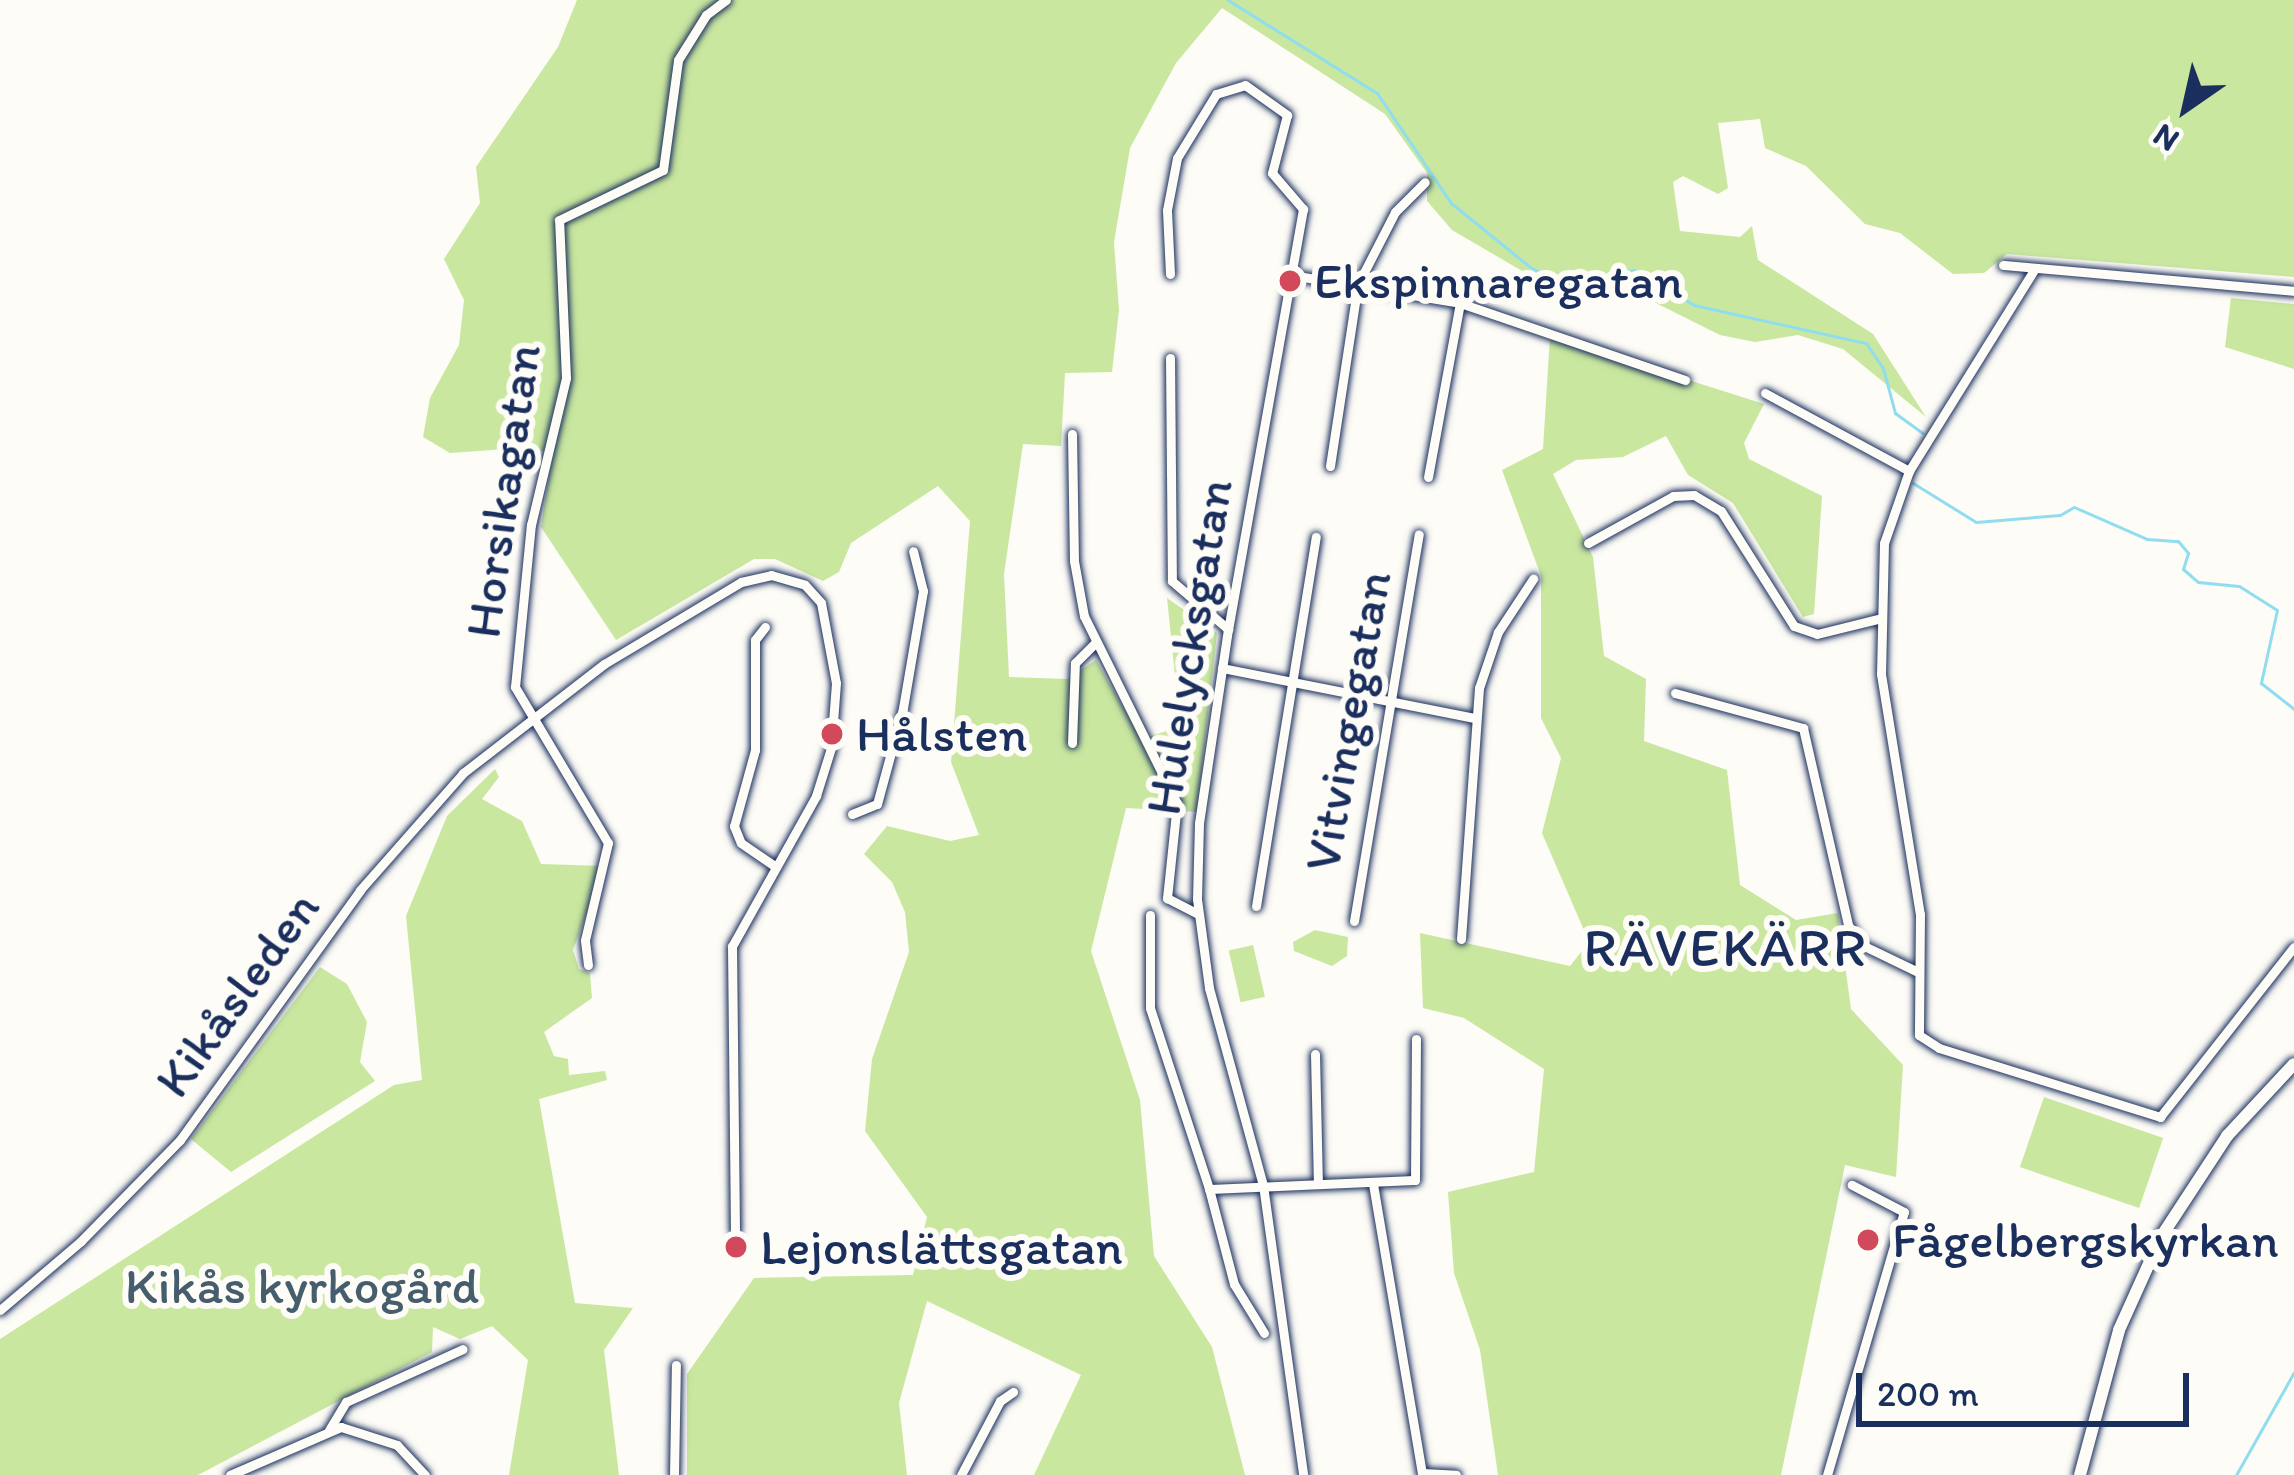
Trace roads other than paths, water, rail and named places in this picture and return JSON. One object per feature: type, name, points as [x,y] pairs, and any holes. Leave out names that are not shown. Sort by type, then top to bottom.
[{"type":"street","name":"Horsikagatan","points":[[529,716],[515,687],[528,551],[566,378],[559,220],[663,170],[678,60],[706,15],[726,0]]},
{"type":"street","name":"Hulelycksgatan","points":[[1170,274],[1168,210],[1177,158],[1198,114],[1233,85],[1256,90],[1287,116],[1272,173],[1304,209],[1222,668],[1199,823],[1198,914],[1209,988],[1263,1185],[1303,1475]]},
{"type":"street","points":[[1330,466],[1358,284],[1395,212],[1425,182]]},
{"type":"street","points":[[2003,265],[2294,291]]},
{"type":"street","points":[[2033,270],[1909,471],[1884,543],[1878,619],[1890,750],[1920,914],[1916,1025],[1925,1042],[2160,1117],[2294,947]]},
{"type":"street","points":[[1291,274],[1460,303],[1685,380]]},
{"type":"street","points":[[1428,477],[1460,303]]},
{"type":"street","points":[[1171,358],[1172,581],[1228,629]]},
{"type":"street","points":[[1765,393],[1909,471]]},
{"type":"street","points":[[1072,434],[1074,561],[1096,643],[1129,694],[1177,803],[1180,838],[1167,898],[1198,914]]},
{"type":"street","points":[[1588,543],[1672,496],[1694,495],[1721,511],[1794,626],[1817,634],[1878,619]]},
{"type":"street","name":"Vitvingegatan","points":[[1354,921],[1419,534]]},
{"type":"street","points":[[1256,906],[1316,537]]},
{"type":"street","points":[[852,814],[877,804],[903,708],[923,591],[913,551]]},
{"type":"street","points":[[588,965],[585,940],[608,843],[598,814],[529,716],[741,583],[771,575],[805,585],[824,608],[834,652],[832,734],[816,796],[732,946],[735,1232]]},
{"type":"street","points":[[1460,939],[1475,718],[1487,657],[1533,579]]},
{"type":"street","points":[[765,627],[755,640],[755,750],[734,826],[741,843],[776,867]]},
{"type":"street","points":[[1072,743],[1075,663],[1096,643]]},
{"type":"street","points":[[1222,668],[1475,718]]},
{"type":"street","points":[[1675,694],[1803,728],[1848,925],[1862,945],[1918,972]]},
{"type":"street","name":"Kikåsleden","points":[[0,1310],[82,1241],[180,1140],[395,845],[529,716]]},
{"type":"street","points":[[1150,915],[1150,1008],[1209,1189],[1234,1284],[1264,1333]]},
{"type":"street","points":[[1209,1189],[1415,1180],[1416,1039]]},
{"type":"street","points":[[1315,1054],[1318,1184]]},
{"type":"street","points":[[2080,1475],[2119,1330],[2161,1237],[2227,1136],[2294,1064]]},
{"type":"street","points":[[1372,1184],[1422,1474],[1456,1475]]},
{"type":"street","points":[[1827,1475],[1904,1212],[1852,1185]]},
{"type":"street","points":[[230,1475],[328,1430],[346,1402],[463,1349]]},
{"type":"street","points":[[674,1475],[676,1365]]},
{"type":"street","points":[[961,1475],[1012,1392]]},
{"type":"street","points":[[328,1430],[382,1438],[425,1475]]},
{"type":"waterway","points":[[1228,0],[1377,93],[1451,203],[1530,267],[1557,282],[1634,270],[1694,305],[1866,343],[1883,368],[1895,413],[1923,433]]},
{"type":"waterway","points":[[1913,483],[1976,522],[2060,515],[2074,507],[2147,539],[2178,541],[2188,553],[2183,569],[2198,582],[2239,586],[2277,610],[2261,683],[2294,709]]},
{"type":"waterway","points":[[2236,1475],[2294,1372]]},
{"type":"place","name":"Ekspinnaregatan","points":[[1290,281]]},
{"type":"place","name":"Hålsten","points":[[832,734]]},
{"type":"place","name":"Fågelbergskyrkan","points":[[1868,1240]]},
{"type":"place","name":"Lejonslättsgatan","points":[[736,1247]]},
{"type":"district","name":"RÄVEKÄRR","points":[[1726,948]]},
{"type":"park label","name":"Kikås kyrkogård","points":[[302,1286]]}]
